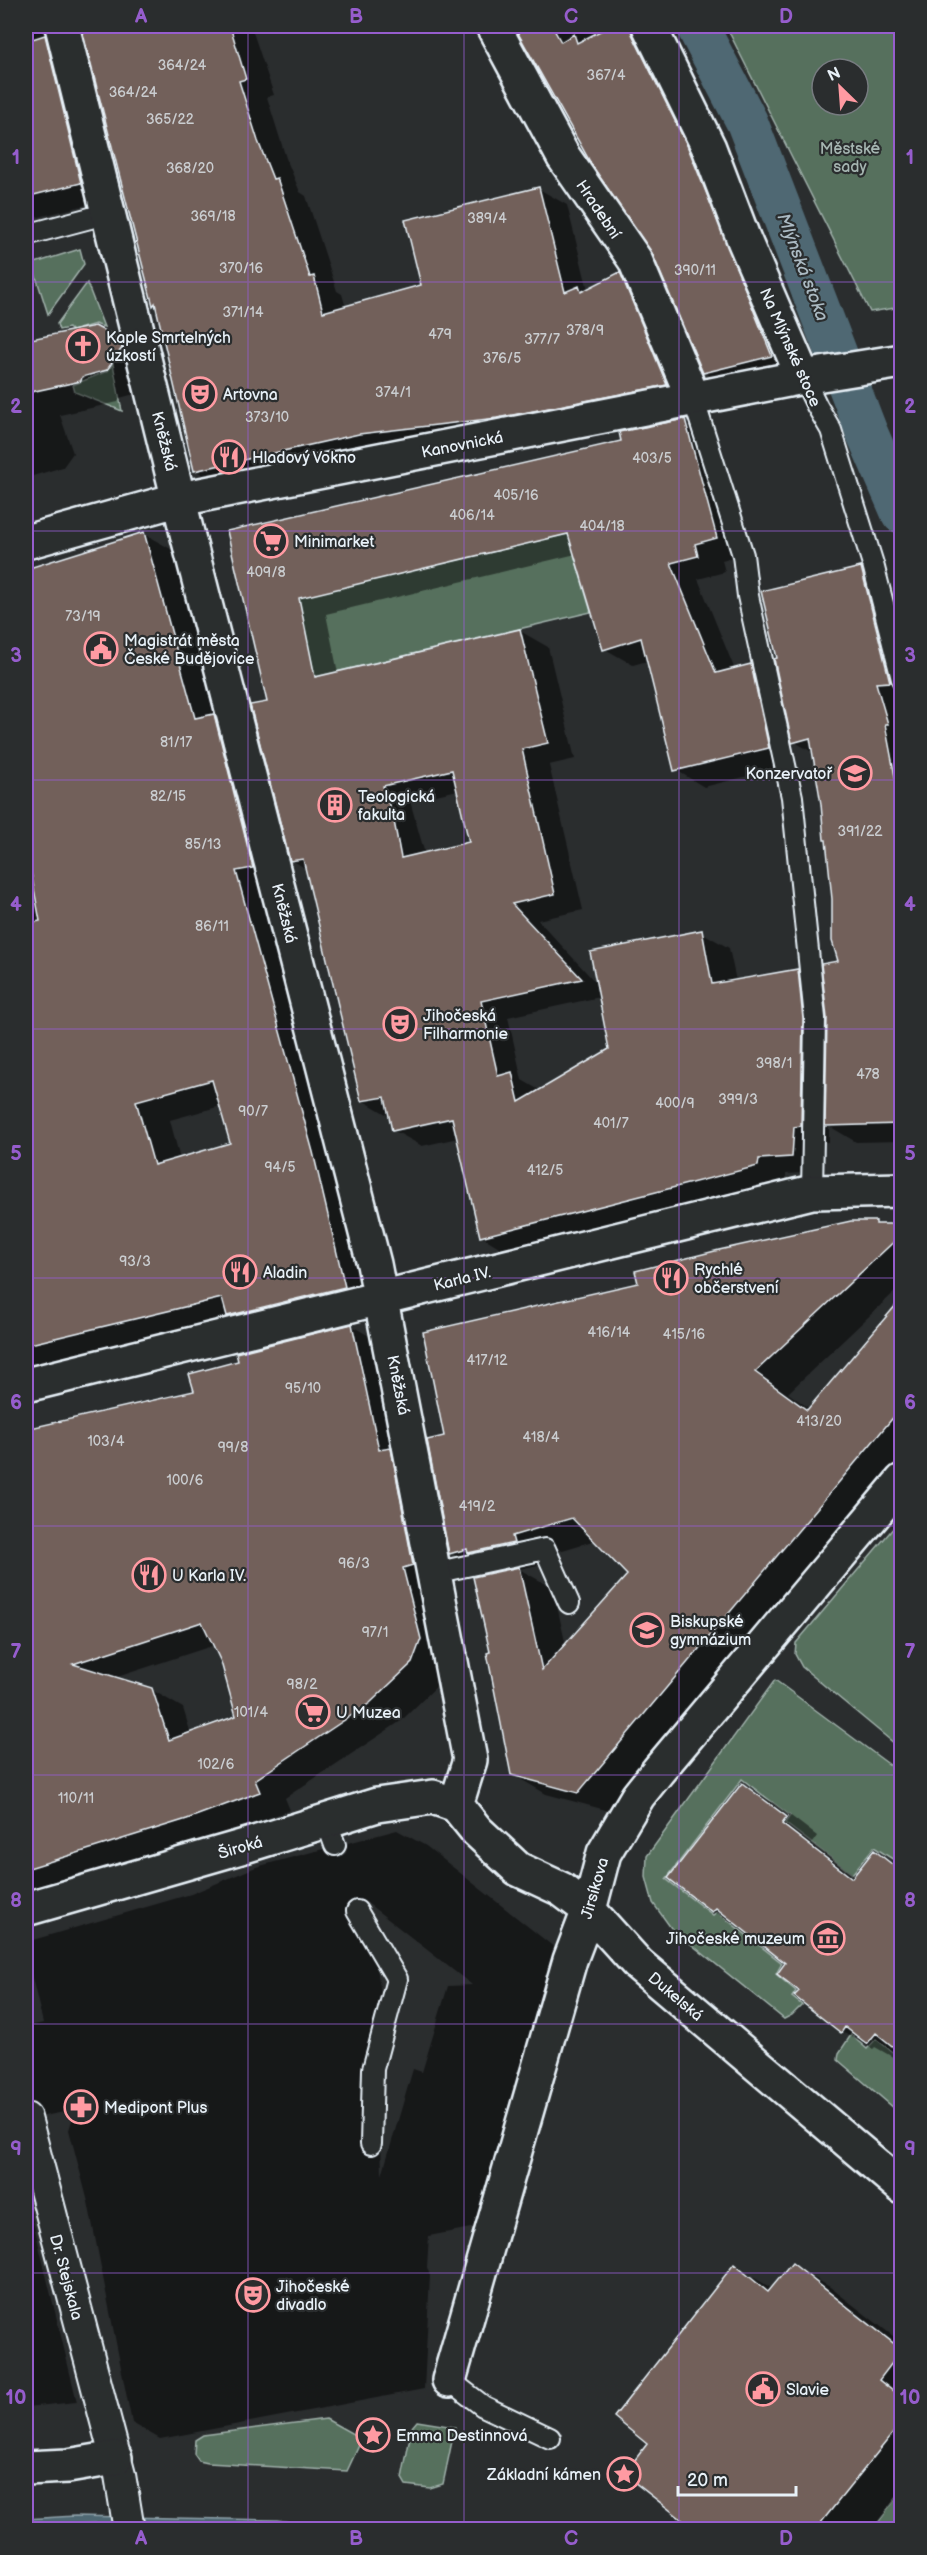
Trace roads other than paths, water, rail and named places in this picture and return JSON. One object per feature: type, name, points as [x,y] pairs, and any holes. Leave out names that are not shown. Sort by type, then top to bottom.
[{"type":"street","name":"Kněžská","points":[[62,26],[382,1298],[470,1760],[456,1805]]},
{"type":"street","name":"Hradební","points":[[493,26],[563,156],[634,260],[693,398]]},
{"type":"street","name":"Na Mlýnské stoce","points":[[649,26],[709,148],[744,240],[817,375]]},
{"type":"street","name":"Kanovnická","points":[[26,542],[180,499],[693,398],[896,362]]},
{"type":"street","name":"Karla IV.","points":[[26,1385],[812,1192],[902,1190]]},
{"type":"street","name":"Jirsíkova","points":[[449,2380],[570,1960],[589,1910],[604,1853],[638,1796],[902,1481]]},
{"type":"street","name":"Široká","points":[[26,1908],[331,1833],[377,1805],[433,1797],[456,1805]]},
{"type":"street","name":"Dukelská","points":[[456,1805],[477,1831],[518,1869],[561,1889],[589,1910],[638,1964],[902,2187]]},
{"type":"street","name":"Dr. Stejskala","points":[[26,2118],[112,2447],[128,2523]]},
{"type":"street","points":[[26,2468],[68,2466],[112,2447]]},
{"type":"lane","points":[[26,235],[109,213]]},
{"type":"lane","name":"Na Mlýnské stoce","points":[[817,375],[817,406],[831,430],[873,564],[902,679]]},
{"type":"lane","points":[[693,398],[743,555],[748,596],[792,797],[815,1018],[812,1192]]},
{"type":"lane","points":[[434,1573],[545,1549],[569,1603]]},
{"type":"lane","points":[[357,1911],[398,1979],[373,2069],[371,2144]]},
{"type":"lane","points":[[449,2380],[483,2406],[550,2438]]},
{"type":"water","points":[[75,2516],[277,2520],[339,2529],[26,2530],[26,2519]]},
{"type":"waterway","name":"Mlýnská stoka","points":[[697,26],[747,122],[867,433],[902,513]]},
{"type":"place","name":"Kaple Smrtelných úzkostí","points":[[83,346]]},
{"type":"place","name":"Artovna","points":[[200,394]]},
{"type":"place","name":"Hladový Vokno","points":[[229,457]]},
{"type":"place","name":"Minimarket","points":[[271,541]]},
{"type":"place","name":"Magistrát města České Budějovice","points":[[101,649]]},
{"type":"place","name":"Konzervatoř","points":[[855,773]]},
{"type":"place","name":"Teologická fakulta","points":[[335,805]]},
{"type":"place","name":"Jihočeská Filharmonie","points":[[400,1024]]},
{"type":"place","name":"Aladin","points":[[240,1272]]},
{"type":"place","name":"Rychlé občerstvení","points":[[671,1278]]},
{"type":"place","name":"U Karla IV.","points":[[149,1575]]},
{"type":"place","name":"Biskupské gymnázium","points":[[647,1630]]},
{"type":"place","name":"U Muzea","points":[[313,1712]]},
{"type":"place","name":"Jihočeské muzeum","points":[[828,1938]]},
{"type":"place","name":"Medipont Plus","points":[[81,2107]]},
{"type":"place","name":"Jihočeské divadlo","points":[[253,2295]]},
{"type":"place","name":"Slavie","points":[[763,2389]]},
{"type":"place","name":"Emma Destinnová","points":[[373,2435]]},
{"type":"place","name":"Základní kámen","points":[[624,2474]]},
{"type":"park label","name":"Městské sady","points":[[850,157]]}]
